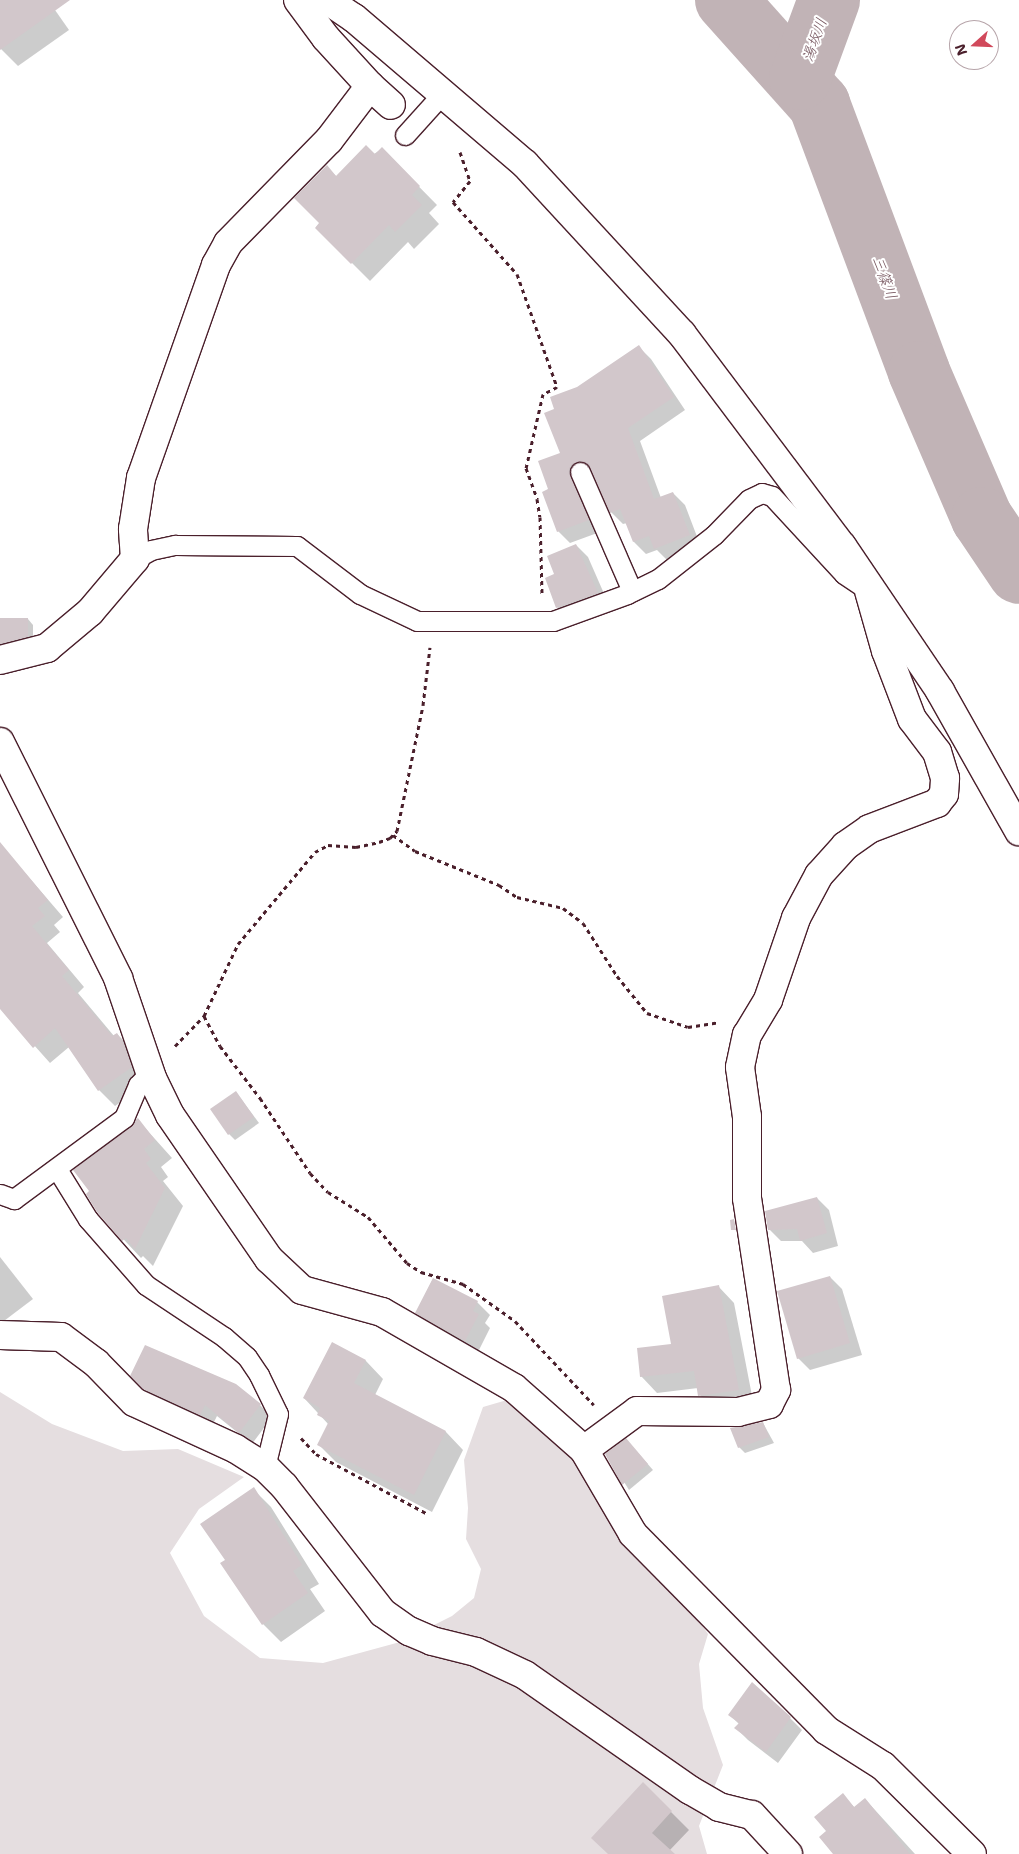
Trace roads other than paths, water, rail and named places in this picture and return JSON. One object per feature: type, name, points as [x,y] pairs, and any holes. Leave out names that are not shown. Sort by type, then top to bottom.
[{"type":"street","points":[[298,0],[326,38],[370,86],[391,105]]},
{"type":"street","points":[[327,0],[354,18],[436,102],[525,164],[682,334],[842,546],[869,591],[940,691],[1019,831]]},
{"type":"street","points":[[0,660],[47,648],[90,612],[134,560],[132,529],[141,478],[216,265],[228,243],[329,140],[370,86]]},
{"type":"street","points":[[584,1450],[612,1426],[637,1411],[738,1412],[769,1404],[776,1390],[747,1198],[746,1117],[740,1067],[747,1035],[768,1000],[796,918],[819,875],[845,846],[869,829],[937,803],[944,794],[945,778],[937,752],[912,719],[886,651],[869,591]]},
{"type":"street","points":[[0,742],[118,978],[150,1071],[170,1115],[247,1229],[286,1279],[302,1290],[382,1312],[506,1383],[584,1450],[633,1534],[826,1730],[883,1766],[972,1854]]},
{"type":"street","points":[[0,1335],[61,1337],[96,1363],[134,1402],[236,1449],[264,1467],[284,1486],[383,1613],[409,1631],[476,1652],[525,1676],[690,1790],[719,1807],[752,1815],[788,1854]]},
{"type":"lane","points":[[405,135],[436,102]]},
{"type":"lane","points":[[580,472],[632,591]]},
{"type":"lane","points":[[134,560],[151,550],[175,545],[297,546],[360,594],[408,617],[432,622],[543,622],[632,591],[671,569],[714,535],[749,499],[762,493],[772,496],[844,574],[869,591]]},
{"type":"lane","points":[[0,1194],[14,1199],[57,1170],[124,1118],[138,1085],[150,1071]]},
{"type":"lane","points":[[57,1170],[88,1219],[146,1285],[224,1337],[247,1357],[278,1414],[264,1467]]},
{"type":"waterway","name":"三篠川","points":[[726,0],[819,104],[919,372],[982,518],[1019,573]]},
{"type":"waterway","name":"湯坂川","points":[[800,79],[829,0]]}]
